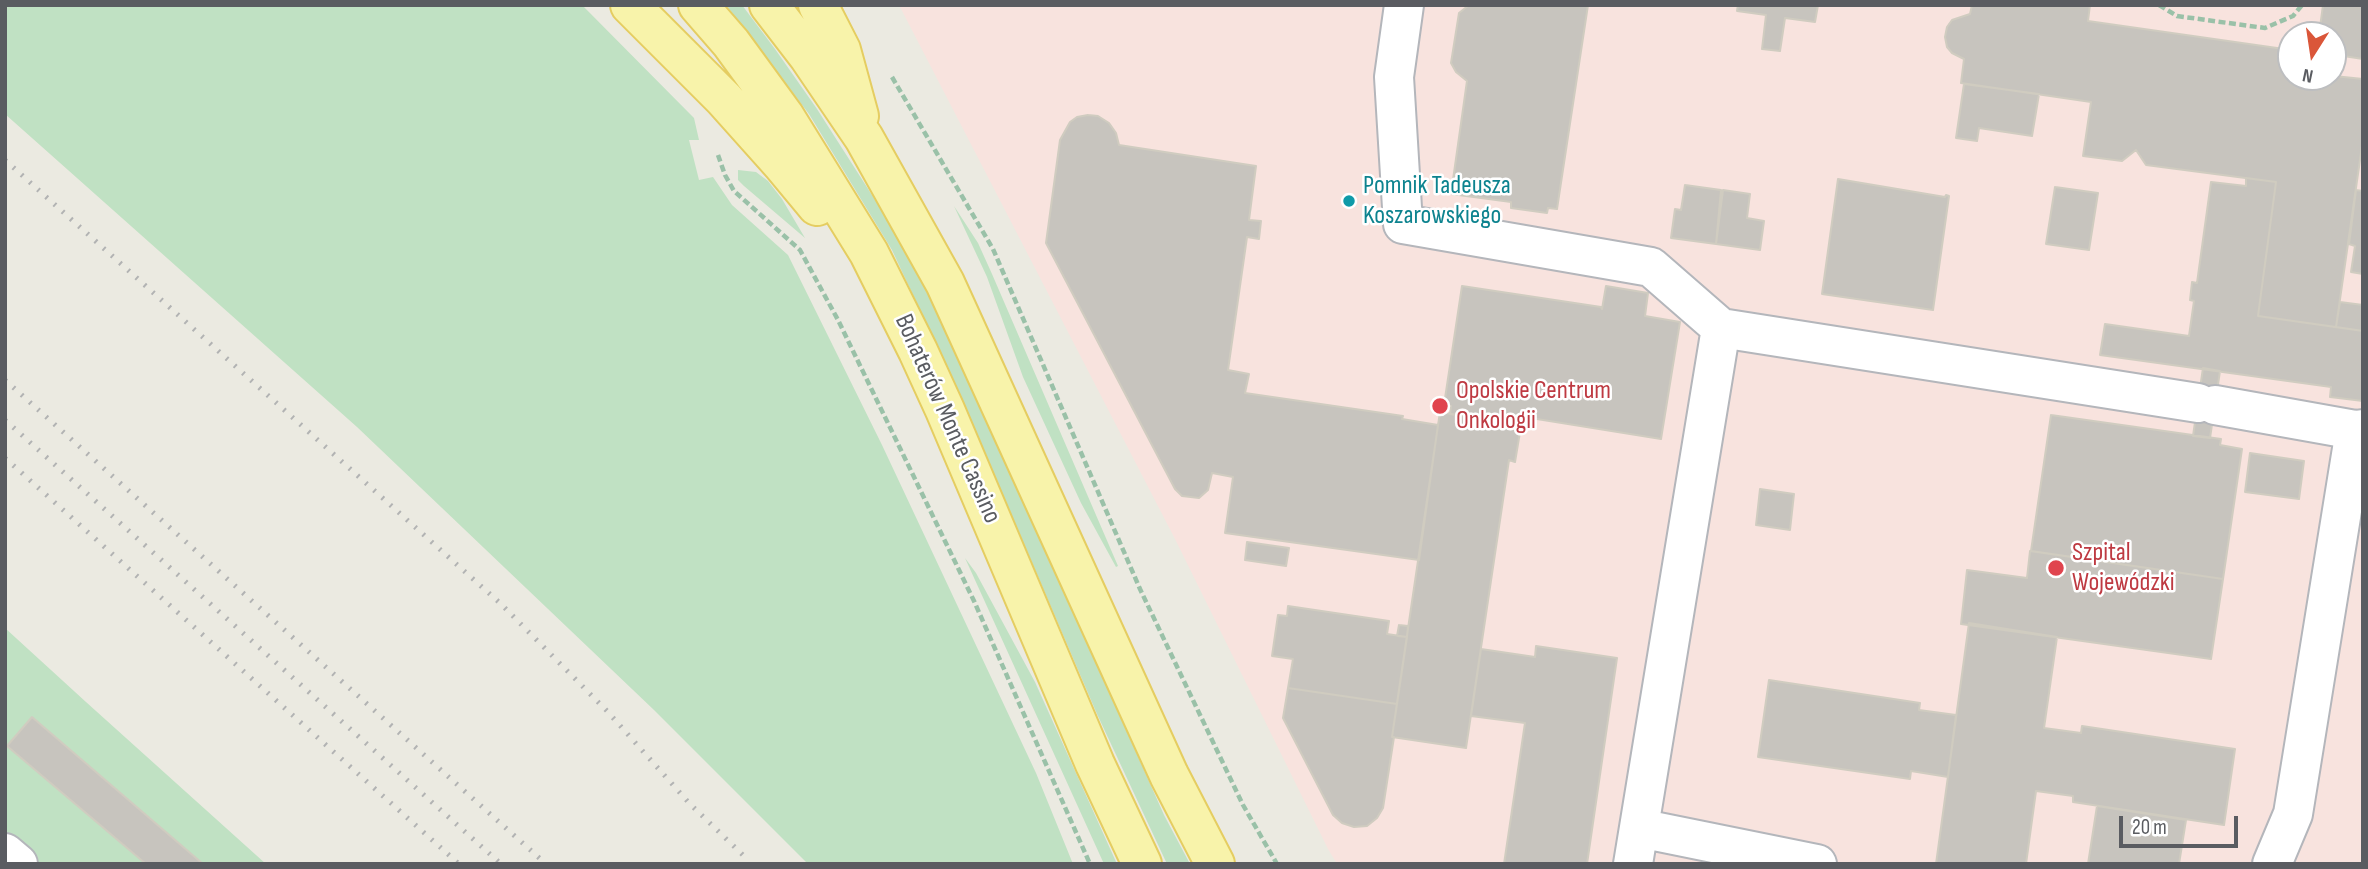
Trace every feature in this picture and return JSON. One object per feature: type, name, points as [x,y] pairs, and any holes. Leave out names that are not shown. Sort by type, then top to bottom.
[{"type":"main road","points":[[630,5],[783,164],[839,232],[869,253]]},
{"type":"main road","name":"Bohaterów Monte Cassino","points":[[698,5],[731,43],[785,117],[869,253],[945,410],[1041,631],[1095,764],[1142,864]]},
{"type":"main road","name":"Bohaterów Monte Cassino","points":[[769,5],[809,57],[864,138],[945,283],[1168,775],[1215,864]]},
{"type":"main road","points":[[818,5],[848,68],[864,138]]},
{"type":"street","points":[[1404,5],[1394,77],[1403,224],[1651,267],[1721,328],[2206,404],[2360,431],[2293,814],[2272,864]]},
{"type":"street","points":[[1721,328],[1636,846],[1817,864]]},
{"type":"street","points":[[5,853],[18,864]]},
{"type":"path","points":[[2159,5],[2177,16],[2265,28],[2293,16],[2302,5]]},
{"type":"path","points":[[889,72],[993,249],[1136,579],[1214,747],[1277,864]]},
{"type":"path","points":[[715,146],[729,184],[740,197],[796,245],[838,320],[968,590],[1090,864]]},
{"type":"shaded area","points":[[899,5],[2363,5],[2363,864],[1337,864],[1175,539]]},
{"type":"green space","points":[[5,5],[582,5],[694,118],[699,140],[689,140],[699,180],[713,177],[732,205],[788,255],[882,445],[1036,773],[1073,864],[808,864],[654,710],[357,427],[5,114]]},
{"type":"green space","points":[[726,5],[742,5],[775,49],[817,109],[902,242],[1015,480],[1164,815],[1190,864],[1167,864],[1097,714],[966,409],[892,250],[809,114]]},
{"type":"green space","points":[[738,170],[756,172],[768,181],[805,238],[738,180]]},
{"type":"green space","points":[[954,206],[978,243],[992,274],[1118,566],[1116,567],[1081,503],[1023,377],[987,277]]},
{"type":"green space","points":[[965,558],[976,573],[1035,682],[1117,864],[1104,864]]},
{"type":"green space","points":[[5,628],[86,702],[266,864],[5,864]]},
{"type":"building","points":[[1469,5],[1588,5],[1557,209],[1548,208],[1547,213],[1511,208],[1511,202],[1451,194],[1467,81],[1456,72],[1451,63],[1459,13]]},
{"type":"building","points":[[1738,5],[1818,5],[1815,22],[1785,18],[1780,51],[1762,49],[1766,15],[1737,11]]},
{"type":"building","points":[[1972,5],[2090,5],[2088,21],[2277,48],[2277,91],[2347,91],[2347,77],[2363,79],[2363,139],[2336,327],[2258,316],[2276,182],[2146,165],[2136,150],[2122,161],[2083,156],[2091,102],[1961,83],[1964,59],[1952,53],[1947,47],[1945,37],[1952,20],[1970,14]]},
{"type":"building","points":[[2323,5],[2363,6],[2363,59],[2347,57],[2347,21],[2321,21]]},
{"type":"building","points":[[1964,84],[2039,94],[2032,136],[1979,128],[1977,141],[1956,138]]},
{"type":"building","points":[[1098,116],[1109,123],[1116,133],[1119,145],[1256,166],[1249,220],[1261,221],[1259,239],[1247,237],[1228,370],[1249,374],[1245,393],[1403,416],[1402,419],[1438,425],[1419,560],[1225,533],[1233,477],[1212,473],[1208,490],[1199,498],[1182,496],[1175,489],[1046,243],[1060,140],[1070,122],[1077,117]]},
{"type":"building","points":[[2246,178],[2276,182],[2258,316],[2363,331],[2363,401],[2330,397],[2331,387],[2100,355],[2105,324],[2189,336],[2194,301],[2190,300],[2192,282],[2197,283],[2211,182],[2246,186]]},
{"type":"building","points":[[1838,179],[1949,196],[1933,310],[1822,294]]},
{"type":"building","points":[[1685,185],[1721,190],[1716,244],[1671,238],[1675,209],[1681,210]]},
{"type":"building","points":[[2055,187],[2098,193],[2089,250],[2046,244]]},
{"type":"building","points":[[1723,190],[1750,194],[1747,218],[1764,221],[1760,250],[1716,244]]},
{"type":"building","points":[[2356,190],[2363,191],[2363,274],[2351,272],[2355,246],[2349,244]]},
{"type":"building","points":[[1462,286],[1602,309],[1606,286],[1648,293],[1645,316],[1680,322],[1661,439],[1512,415],[1511,425],[1450,414],[1451,406],[1444,405]]},
{"type":"building","points":[[2340,302],[2363,305],[2363,331],[2336,327]]},
{"type":"building","points":[[2203,368],[2220,371],[2210,438],[2193,436]]},
{"type":"building","points":[[1440,412],[1521,426],[1515,462],[1509,460],[1466,748],[1392,737]]},
{"type":"building","points":[[2051,415],[2221,439],[2220,445],[2242,449],[2223,579],[2031,551]]},
{"type":"building","points":[[2250,453],[2304,461],[2299,499],[2245,492]]},
{"type":"building","points":[[1760,489],[1794,494],[1790,530],[1756,525]]},
{"type":"building","points":[[1247,542],[1289,548],[1286,566],[1245,560]]},
{"type":"building","points":[[2030,551],[2223,579],[2211,659],[1961,624],[1967,570],[2027,578]]},
{"type":"building","points":[[1288,606],[1389,621],[1387,634],[1407,637],[1397,704],[1288,688],[1293,659],[1272,656],[1278,615],[1287,616]]},
{"type":"building","points":[[1969,623],[2057,637],[2044,728],[2081,733],[2082,726],[2235,749],[2224,825],[2073,802],[2073,796],[2036,791],[2026,864],[1936,864]]},
{"type":"building","points":[[1399,625],[1408,626],[1407,637],[1397,636]]},
{"type":"building","points":[[1536,646],[1617,658],[1587,864],[1504,864],[1525,723],[1471,716],[1481,649],[1535,657]]},
{"type":"building","points":[[1769,680],[1920,703],[1919,710],[1956,715],[1948,777],[1911,771],[1910,779],[1758,757]]},
{"type":"building","points":[[1288,688],[1397,704],[1383,808],[1377,818],[1367,826],[1354,827],[1342,823],[1333,815],[1283,718]]},
{"type":"building","points":[[32,717],[203,864],[146,864],[7,746]]},
{"type":"building","points":[[2097,806],[2186,820],[2179,864],[2088,864]]},
{"type":"railway","points":[[5,160],[501,604],[607,711],[690,804],[746,858]]},
{"type":"railway","points":[[5,380],[546,864]]},
{"type":"railway","points":[[5,420],[501,864]]},
{"type":"railway","points":[[5,458],[459,864]]},
{"type":"place","name":"Pomnik Tadeusza Koszarowskiego","points":[[1349,201]]},
{"type":"place","name":"Opolskie Centrum Onkologii","points":[[1440,406]]},
{"type":"place","name":"Szpital Wojewódzki","points":[[2056,568]]}]
